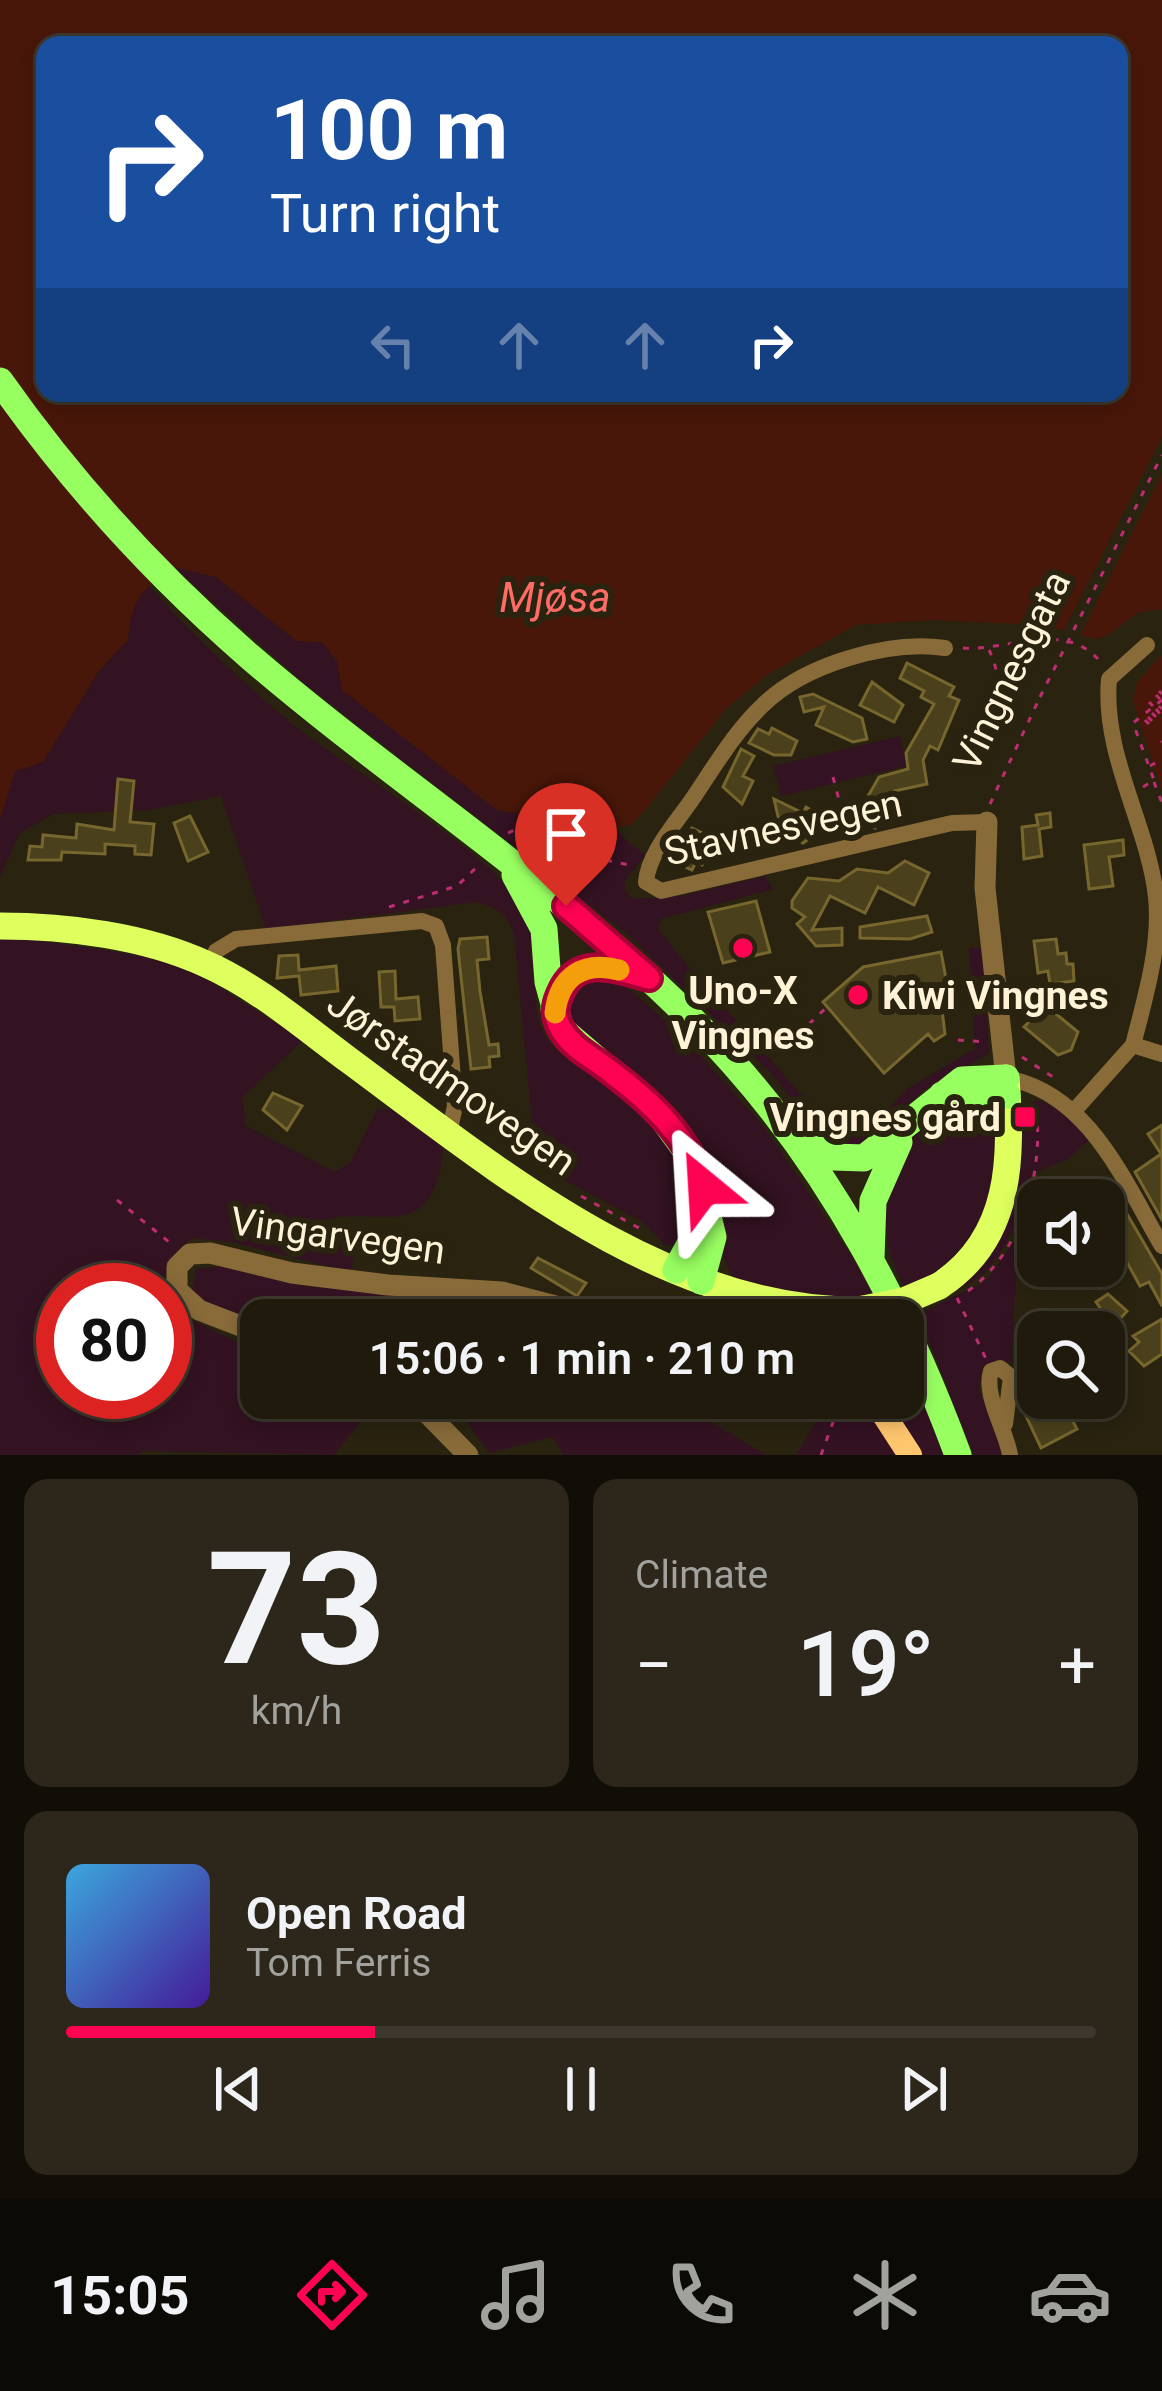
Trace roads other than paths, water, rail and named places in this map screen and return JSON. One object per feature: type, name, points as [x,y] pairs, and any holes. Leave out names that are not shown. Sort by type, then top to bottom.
[{"type":"highway","points":[[0,381],[95,502],[185,597],[282,683],[649,978],[736,1066],[795,1139],[872,1258],[958,1455]]},
{"type":"highway","points":[[497,854],[544,929],[554,1009],[571,1041],[634,1090],[676,1133],[700,1176],[707,1213],[688,1275]]},
{"type":"highway","points":[[554,1009],[563,986],[582,969],[601,966],[649,978]]},
{"type":"highway","points":[[795,1139],[833,1157],[854,1160],[874,1153],[962,1080],[1007,1087]]},
{"type":"highway","points":[[872,1258],[875,1190],[906,1127]]},
{"type":"main road","name":"Jørstadmovegen","points":[[0,926],[133,941],[211,966],[449,1133],[610,1236],[688,1275],[760,1299]]},
{"type":"main road","name":"Vingnesgata","points":[[913,1299],[948,1291],[999,1212],[1010,1149],[1007,1087]]},
{"type":"main road","points":[[887,1419],[910,1455]]},
{"type":"street","points":[[1074,1111],[1133,1045],[1156,937],[1156,898],[1127,799],[1109,679],[1147,645]]},
{"type":"street","name":"Stavnesvegen","points":[[945,649],[880,651],[776,693],[742,728],[699,790],[652,861],[646,882],[661,891],[952,823],[987,822]]},
{"type":"street","name":"Vingnesgata","points":[[987,822],[985,888],[1007,1087]]},
{"type":"street","points":[[211,966],[216,951],[236,939],[422,920],[440,932],[455,1106],[449,1133]]},
{"type":"street","points":[[1133,1045],[1162,1054]]},
{"type":"street","points":[[1007,1087],[1042,1085],[1074,1111],[1103,1148],[1162,1246]]},
{"type":"street","name":"Vingarvegen","points":[[240,1326],[199,1310],[177,1290],[177,1267],[190,1254],[210,1253],[292,1273],[502,1292],[529,1299]]},
{"type":"street","points":[[991,1371],[1000,1368],[1011,1377],[1005,1424],[1010,1455]]},
{"type":"street","points":[[433,1419],[468,1455]]},
{"type":"water","name":"Mjøsa","points":[[0,0],[1162,0],[1162,609],[1137,613],[1107,636],[1094,639],[1042,625],[932,620],[856,625],[768,674],[726,709],[642,814],[630,825],[612,828],[497,810],[342,690],[337,661],[322,642],[297,641],[216,577],[174,567],[140,597],[128,640],[98,672],[43,762],[15,771],[0,819]]},
{"type":"water","points":[[1162,655],[1162,792],[1133,701],[1137,682]]},
{"type":"place","name":"Uno-X Vingnes","points":[[743,948]]},
{"type":"place","name":"Kiwi Vingnes","points":[[858,995]]},
{"type":"place","name":"Vingnes gård","points":[[1025,1117]]}]
